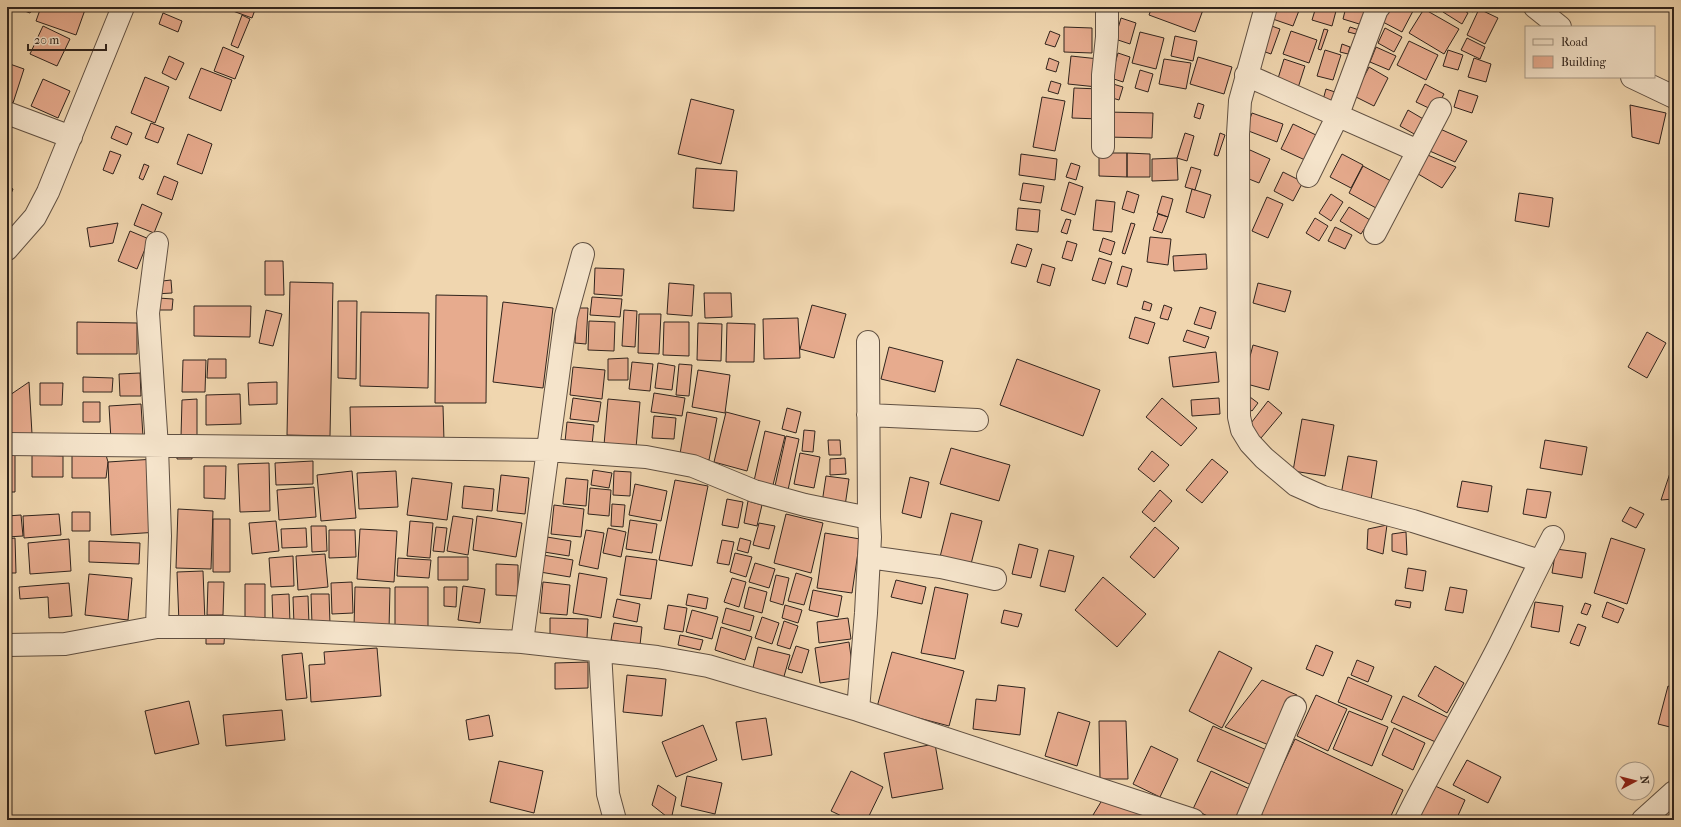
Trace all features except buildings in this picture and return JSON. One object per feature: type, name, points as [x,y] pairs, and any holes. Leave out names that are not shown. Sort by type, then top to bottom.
[{"type":"street","points":[[7,249],[35,217],[48,192],[123,7]]},
{"type":"street","points":[[1103,147],[1103,75],[1107,37],[1107,7]]},
{"type":"street","points":[[1266,7],[1240,101],[1238,134],[1239,417],[1242,430],[1264,458],[1296,485],[1323,497],[1413,522],[1540,561]]},
{"type":"street","points":[[1308,176],[1337,116],[1379,7]]},
{"type":"street","points":[[1535,7],[1559,26]]},
{"type":"street","points":[[1246,75],[1418,151]]},
{"type":"street","points":[[1634,78],[1674,97]]},
{"type":"street","points":[[1375,233],[1440,109]]},
{"type":"street","points":[[7,113],[71,137]]},
{"type":"street","points":[[157,243],[148,313],[157,447],[160,536],[157,628]]},
{"type":"street","points":[[522,642],[566,316],[582,254]]},
{"type":"street","points":[[858,710],[864,657],[869,557],[868,342]]},
{"type":"street","points":[[868,415],[977,420]]},
{"type":"street","points":[[7,444],[157,447],[547,450],[646,457],[693,466],[754,491],[805,505],[869,518]]},
{"type":"street","points":[[1406,820],[1436,761],[1500,645],[1553,537]]},
{"type":"street","points":[[869,557],[941,567],[995,579]]},
{"type":"street","points":[[7,645],[65,644],[157,628],[224,627],[522,642],[657,657],[708,666],[858,710],[1158,814],[1193,820]]},
{"type":"street","points":[[600,651],[608,794],[615,820]]},
{"type":"street","points":[[1247,820],[1295,707]]},
{"type":"street","points":[[1643,820],[1674,792]]}]
